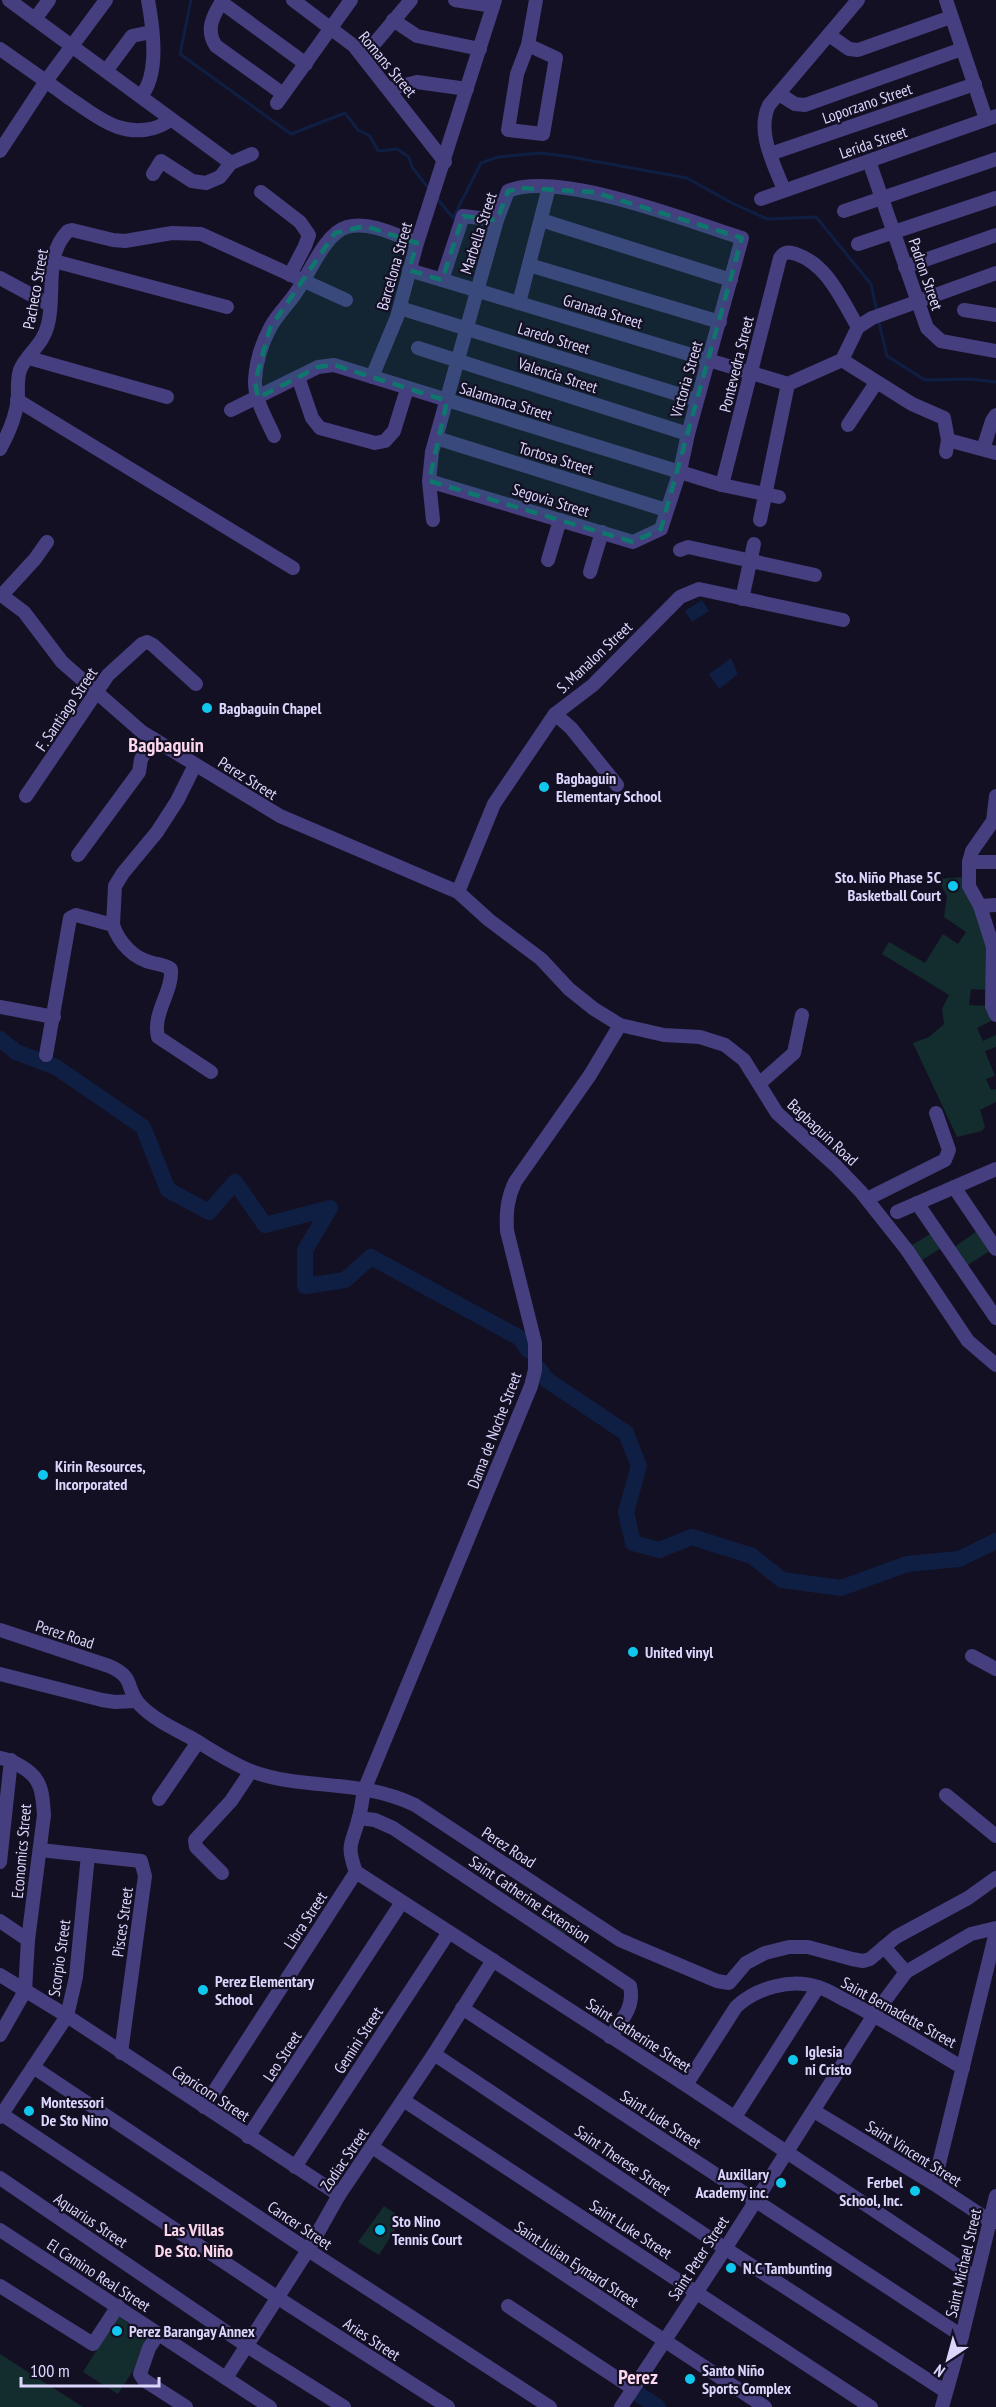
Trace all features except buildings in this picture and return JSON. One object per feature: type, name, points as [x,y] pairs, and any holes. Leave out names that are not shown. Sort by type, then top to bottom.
[{"type":"street","points":[[9,0],[231,163]]},
{"type":"street","points":[[35,20],[49,0]]},
{"type":"street","points":[[0,151],[46,81],[106,0]]},
{"type":"street","points":[[141,96],[152,79],[148,0]]},
{"type":"street","name":"Romans Street","points":[[293,0],[332,27],[364,56],[445,162]]},
{"type":"street","points":[[306,64],[222,1],[211,25],[212,39],[216,46],[280,99],[306,64],[351,0]]},
{"type":"street","points":[[364,56],[411,0]]},
{"type":"street","points":[[455,0],[494,3]]},
{"type":"street","points":[[528,45],[556,58],[543,134],[508,130],[517,74],[528,45],[536,0]]},
{"type":"street","points":[[783,190],[764,131],[763,117],[769,105],[858,0]]},
{"type":"street","points":[[946,0],[975,84],[991,118]]},
{"type":"street","name":"Barcelona Street","points":[[372,377],[400,308],[417,243],[445,162],[494,3]]},
{"type":"street","points":[[829,35],[849,48],[858,50],[951,17]]},
{"type":"street","points":[[393,20],[417,36],[480,49]]},
{"type":"street","points":[[106,71],[132,36],[151,32]]},
{"type":"street","points":[[0,49],[98,117],[117,126],[133,130],[149,129],[164,125],[171,119]]},
{"type":"street","points":[[779,94],[795,104],[805,105],[962,49]]},
{"type":"street","points":[[389,89],[417,82],[467,89]]},
{"type":"street","name":"Loporzano Street","points":[[771,154],[975,84]]},
{"type":"street","name":"Lerida Street","points":[[761,199],[991,118]]},
{"type":"street","points":[[153,174],[161,160],[192,181],[207,183],[220,177],[231,163],[252,154]]},
{"type":"street","points":[[844,211],[996,159]]},
{"type":"street","name":"Padron Street","points":[[869,161],[927,327],[941,340],[996,351]]},
{"type":"street","points":[[519,303],[549,187]]},
{"type":"street","name":"Marbella Street","points":[[433,520],[429,481],[436,438],[497,220],[508,191],[549,187],[594,192],[742,238]]},
{"type":"street","points":[[261,192],[300,222],[309,235],[290,274]]},
{"type":"street","points":[[858,244],[996,198]]},
{"type":"street","points":[[442,280],[463,216],[497,220]]},
{"type":"street","points":[[541,220],[731,280]]},
{"type":"street","points":[[274,436],[258,398],[255,382],[265,339],[276,318],[304,281],[328,241],[344,228],[365,226],[417,243]]},
{"type":"street","name":"Pacheco Street","points":[[0,449],[11,428],[20,369],[46,331],[54,261],[63,236],[72,230],[125,241],[189,232],[212,238],[346,300]]},
{"type":"street","points":[[905,267],[996,235]]},
{"type":"street","name":"Victoria Street","points":[[661,529],[680,471],[697,400],[742,238]]},
{"type":"street","name":"Pontevedra Street","points":[[722,485],[780,258],[784,253],[809,258],[822,268],[858,327]]},
{"type":"street","points":[[54,261],[228,306]]},
{"type":"street","points":[[529,266],[720,322]]},
{"type":"street","name":"Granada Street","points":[[409,270],[788,384]]},
{"type":"street","points":[[760,520],[773,495],[788,384],[842,360],[858,327],[877,317],[996,273]]},
{"type":"street","points":[[0,278],[50,305]]},
{"type":"street","name":"Laredo Street","points":[[400,308],[697,400]]},
{"type":"street","points":[[964,310],[996,315]]},
{"type":"street","name":"Valencia Street","points":[[418,348],[688,434]]},
{"type":"street","points":[[29,358],[167,397]]},
{"type":"street","points":[[842,360],[912,404],[944,418],[947,446],[989,451],[992,421],[996,415]]},
{"type":"street","name":"Salamanca Street","points":[[231,410],[327,364],[343,367],[407,389],[722,485],[773,495]]},
{"type":"street","points":[[298,377],[312,418],[320,428],[375,443],[385,441],[394,431],[407,389]]},
{"type":"street","points":[[848,425],[876,383]]},
{"type":"street","points":[[17,400],[293,568]]},
{"type":"street","name":"Tortosa Street","points":[[436,438],[666,510]]},
{"type":"street","name":"Segovia Street","points":[[429,481],[633,542],[661,529]]},
{"type":"street","points":[[548,560],[560,520]]},
{"type":"street","points":[[590,572],[602,532]]},
{"type":"street","points":[[1,595],[35,559],[47,542]]},
{"type":"street","points":[[742,599],[754,544]]},
{"type":"street","points":[[680,550],[688,547],[815,575]]},
{"type":"street","name":"S. Manalon Street","points":[[458,892],[494,804],[555,714],[592,685],[680,597],[699,589],[843,620]]},
{"type":"street","name":"Perez Street","points":[[1,595],[24,612],[62,662],[154,740],[280,816],[458,892]]},
{"type":"street","name":"F. Santiago Street","points":[[26,796],[108,675],[142,644],[147,642],[153,645],[196,684]]},
{"type":"street","points":[[555,714],[571,728],[617,784]]},
{"type":"street","points":[[78,855],[139,772],[141,759],[154,740]]},
{"type":"street","points":[[195,765],[177,801],[157,832],[128,866],[115,886],[113,925],[117,936],[129,951],[152,963],[164,964],[171,969],[172,979],[164,995],[156,1030],[158,1037],[211,1072]]},
{"type":"street","points":[[996,796],[994,821],[972,850],[969,862],[969,886],[980,906],[994,947],[992,1006],[996,1015]]},
{"type":"street","points":[[969,862],[996,862]]},
{"type":"street","name":"Bagbaguin Road","points":[[458,892],[489,920],[541,959],[569,988],[594,1009],[620,1025],[664,1035],[700,1037],[725,1046],[744,1060],[777,1113],[836,1166],[867,1199],[907,1250],[968,1341],[996,1365]]},
{"type":"street","points":[[980,906],[996,905]]},
{"type":"street","points":[[46,1055],[70,918],[76,915],[113,925]]},
{"type":"street","points":[[0,1007],[54,1017]]},
{"type":"street","points":[[760,1083],[794,1053],[802,1015]]},
{"type":"street","name":"Dama de Noche Street","points":[[365,1788],[510,1439],[535,1370],[535,1342],[507,1231],[506,1213],[510,1193],[620,1025]]},
{"type":"street","points":[[867,1199],[945,1160],[949,1155],[949,1150],[936,1113]]},
{"type":"street","points":[[897,1212],[995,1171]]},
{"type":"street","points":[[954,1187],[996,1249]]},
{"type":"street","points":[[917,1203],[994,1310]]},
{"type":"street","name":"Perez Road","points":[[0,1630],[116,1669],[127,1677],[136,1701],[153,1716],[251,1771],[286,1779],[365,1788],[399,1797],[415,1805],[620,1940],[717,1981],[729,1983],[746,1963],[765,1953],[789,1947],[808,1947],[863,1961],[870,1959],[896,1937],[968,1898],[996,1878]]},
{"type":"street","points":[[972,1656],[996,1669]]},
{"type":"street","points":[[0,1674],[109,1701],[136,1701]]},
{"type":"street","points":[[159,1799],[198,1742]]},
{"type":"street","points":[[0,1862],[5,1759]]},
{"type":"street","name":"Economics Street","points":[[2,2027],[25,1991],[28,1940],[44,1815],[43,1798],[37,1779],[5,1759]]},
{"type":"street","points":[[222,1873],[196,1847],[195,1840],[231,1801],[251,1771]]},
{"type":"street","points":[[356,1872],[350,1856],[349,1843],[359,1818],[365,1788]]},
{"type":"street","points":[[946,1795],[996,1836]]},
{"type":"street","name":"Saint Catherine Extension","points":[[359,1818],[375,1820],[393,1828],[630,1986],[633,1998],[630,2007],[610,2037]]},
{"type":"street","name":"Pisces Street","points":[[40,1850],[141,1861],[145,1876],[120,2053]]},
{"type":"street","name":"Scorpio Street","points":[[1,2115],[67,2016],[76,1977],[88,1855]]},
{"type":"street","name":"Saint Catherine Street","points":[[356,1872],[735,2117],[976,2278]]},
{"type":"street","name":"Libra Street","points":[[204,2107],[356,1872]]},
{"type":"street","name":"Leo Street","points":[[248,2137],[402,1902]]},
{"type":"street","points":[[0,1921],[28,1940]]},
{"type":"street","points":[[934,2184],[996,1930]]},
{"type":"street","name":"Saint Peter Street","points":[[621,2407],[874,2015],[906,1972],[970,1934],[996,1930]]},
{"type":"street","name":"Gemini Street","points":[[295,2167],[449,1932]]},
{"type":"street","points":[[884,1947],[906,1972]]},
{"type":"street","name":"Zodiac Street","points":[[226,2378],[308,2250],[339,2195],[434,2054],[493,1960]]},
{"type":"street","name":"Capricorn Street","points":[[0,1975],[67,2016],[339,2195]]},
{"type":"street","name":"Saint Bernadette Street","points":[[686,2085],[736,2007],[744,2000],[774,1987],[800,1984],[818,1987],[874,2015],[963,2068]]},
{"type":"street","points":[[735,2117],[818,1987]]},
{"type":"street","name":"Saint Jude Street","points":[[462,2008],[962,2336]]},
{"type":"street","name":"Saint Therese Street","points":[[434,2054],[725,2249],[945,2391]]},
{"type":"street","name":"Cancer Street","points":[[33,2067],[550,2407]]},
{"type":"street","name":"Saint Luke Street","points":[[403,2100],[871,2407]]},
{"type":"street","name":"Saint Vincent Street","points":[[814,2111],[993,2222]]},
{"type":"street","name":"Aries Street","points":[[1,2115],[448,2407]]},
{"type":"street","name":"Saint Julian Eymard Street","points":[[372,2147],[765,2407]]},
{"type":"street","name":"Aquarius Street","points":[[0,2178],[247,2346],[344,2407]]},
{"type":"street","name":"Saint Michael Street","points":[[942,2407],[993,2222],[996,2196]]},
{"type":"street","name":"El Camino Real Street","points":[[0,2230],[270,2407]]},
{"type":"street","points":[[0,2286],[93,2344],[118,2306]]},
{"type":"street","points":[[508,2306],[632,2388]]},
{"type":"street","points":[[158,2334],[149,2348],[140,2374],[144,2380],[186,2407]]},
{"type":"highlighted area","points":[[522,188],[594,192],[742,238],[661,529],[633,542],[429,481],[447,401],[334,365],[318,367],[258,398],[255,382],[270,328],[335,233],[365,226],[417,243],[409,270],[442,280],[463,216],[497,220],[508,191]]},
{"type":"green space","points":[[963,877],[990,947],[987,990],[971,989],[969,1005],[987,1006],[993,1020],[977,1028],[983,1041],[996,1035],[996,1047],[985,1051],[995,1076],[986,1079],[991,1090],[996,1089],[996,1102],[980,1110],[985,1127],[982,1131],[957,1137],[913,1043],[929,1037],[944,1024],[942,1009],[949,995],[882,954],[889,942],[925,963],[943,934],[958,944],[966,932],[944,917],[947,896],[938,879]]},
{"type":"green space","points":[[980,1229],[993,1249],[966,1266],[953,1248]]},
{"type":"green space","points":[[932,1233],[941,1248],[922,1260],[912,1245]]},
{"type":"green space","points":[[552,1908],[573,1922],[563,1938],[541,1924]]},
{"type":"green space","name":"Sto Nino Tennis Court","points":[[384,2206],[402,2218],[379,2255],[358,2242]]},
{"type":"green space","points":[[118,2316],[153,2340],[118,2394],[83,2372]]},
{"type":"green space","points":[[0,2354],[83,2407],[0,2407]]},
{"type":"water","points":[[702,600],[709,611],[692,622],[685,611]]},
{"type":"water","points":[[731,658],[738,674],[719,689],[709,674]]},
{"type":"waterway","points":[[191,0],[180,54],[291,134],[345,113],[358,130],[370,136],[378,151],[397,149],[409,157],[412,167],[430,190]]},
{"type":"waterway","points":[[436,197],[453,218],[481,163],[498,157],[541,153],[687,178],[767,219],[816,217],[871,284],[877,312]]},
{"type":"waterway","points":[[878,319],[887,356],[925,380],[970,379],[996,382]]},
{"type":"waterway","points":[[0,1039],[16,1052],[56,1067],[143,1127],[168,1190],[209,1212],[235,1182],[265,1225],[330,1208],[305,1250],[305,1286],[345,1280],[371,1257],[520,1338],[528,1350]]},
{"type":"waterway","points":[[539,1369],[547,1380],[626,1433],[639,1466],[626,1512],[633,1543],[659,1550],[692,1537],[752,1556],[782,1580],[841,1588],[907,1564],[959,1559],[996,1541]]},
{"type":"waterway","points":[[638,2394],[658,2407]]},
{"type":"place","name":"Bagbaguin Chapel","points":[[207,708]]},
{"type":"place","name":"Bagbaguin Elementary School","points":[[544,787]]},
{"type":"place","name":"Sto. Niño Phase 5C Basketball Court","points":[[953,886]]},
{"type":"place","name":"Kirin Resources, Incorporated","points":[[43,1475]]},
{"type":"place","name":"United vinyl","points":[[633,1652]]},
{"type":"place","name":"Perez Elementary School","points":[[203,1990]]},
{"type":"place","name":"Iglesia ni Cristo","points":[[793,2060]]},
{"type":"place","name":"Montessori De Sto Nino","points":[[29,2111]]},
{"type":"place","name":"Auxillary Academy inc.","points":[[781,2183]]},
{"type":"place","name":"Ferbel School, Inc.","points":[[915,2191]]},
{"type":"place","name":"Sto Nino Tennis Court","points":[[380,2230]]},
{"type":"place","name":"N.C Tambunting","points":[[731,2268]]},
{"type":"place","name":"Perez Barangay Annex","points":[[117,2331]]},
{"type":"place","name":"Santo Niño Sports Complex","points":[[690,2379]]},
{"type":"district","name":"Bagbaguin","points":[[166,745]]},
{"type":"district","name":"Las Villas De Sto. Niño","points":[[194,2239]]},
{"type":"district","name":"Perez","points":[[638,2377]]}]
